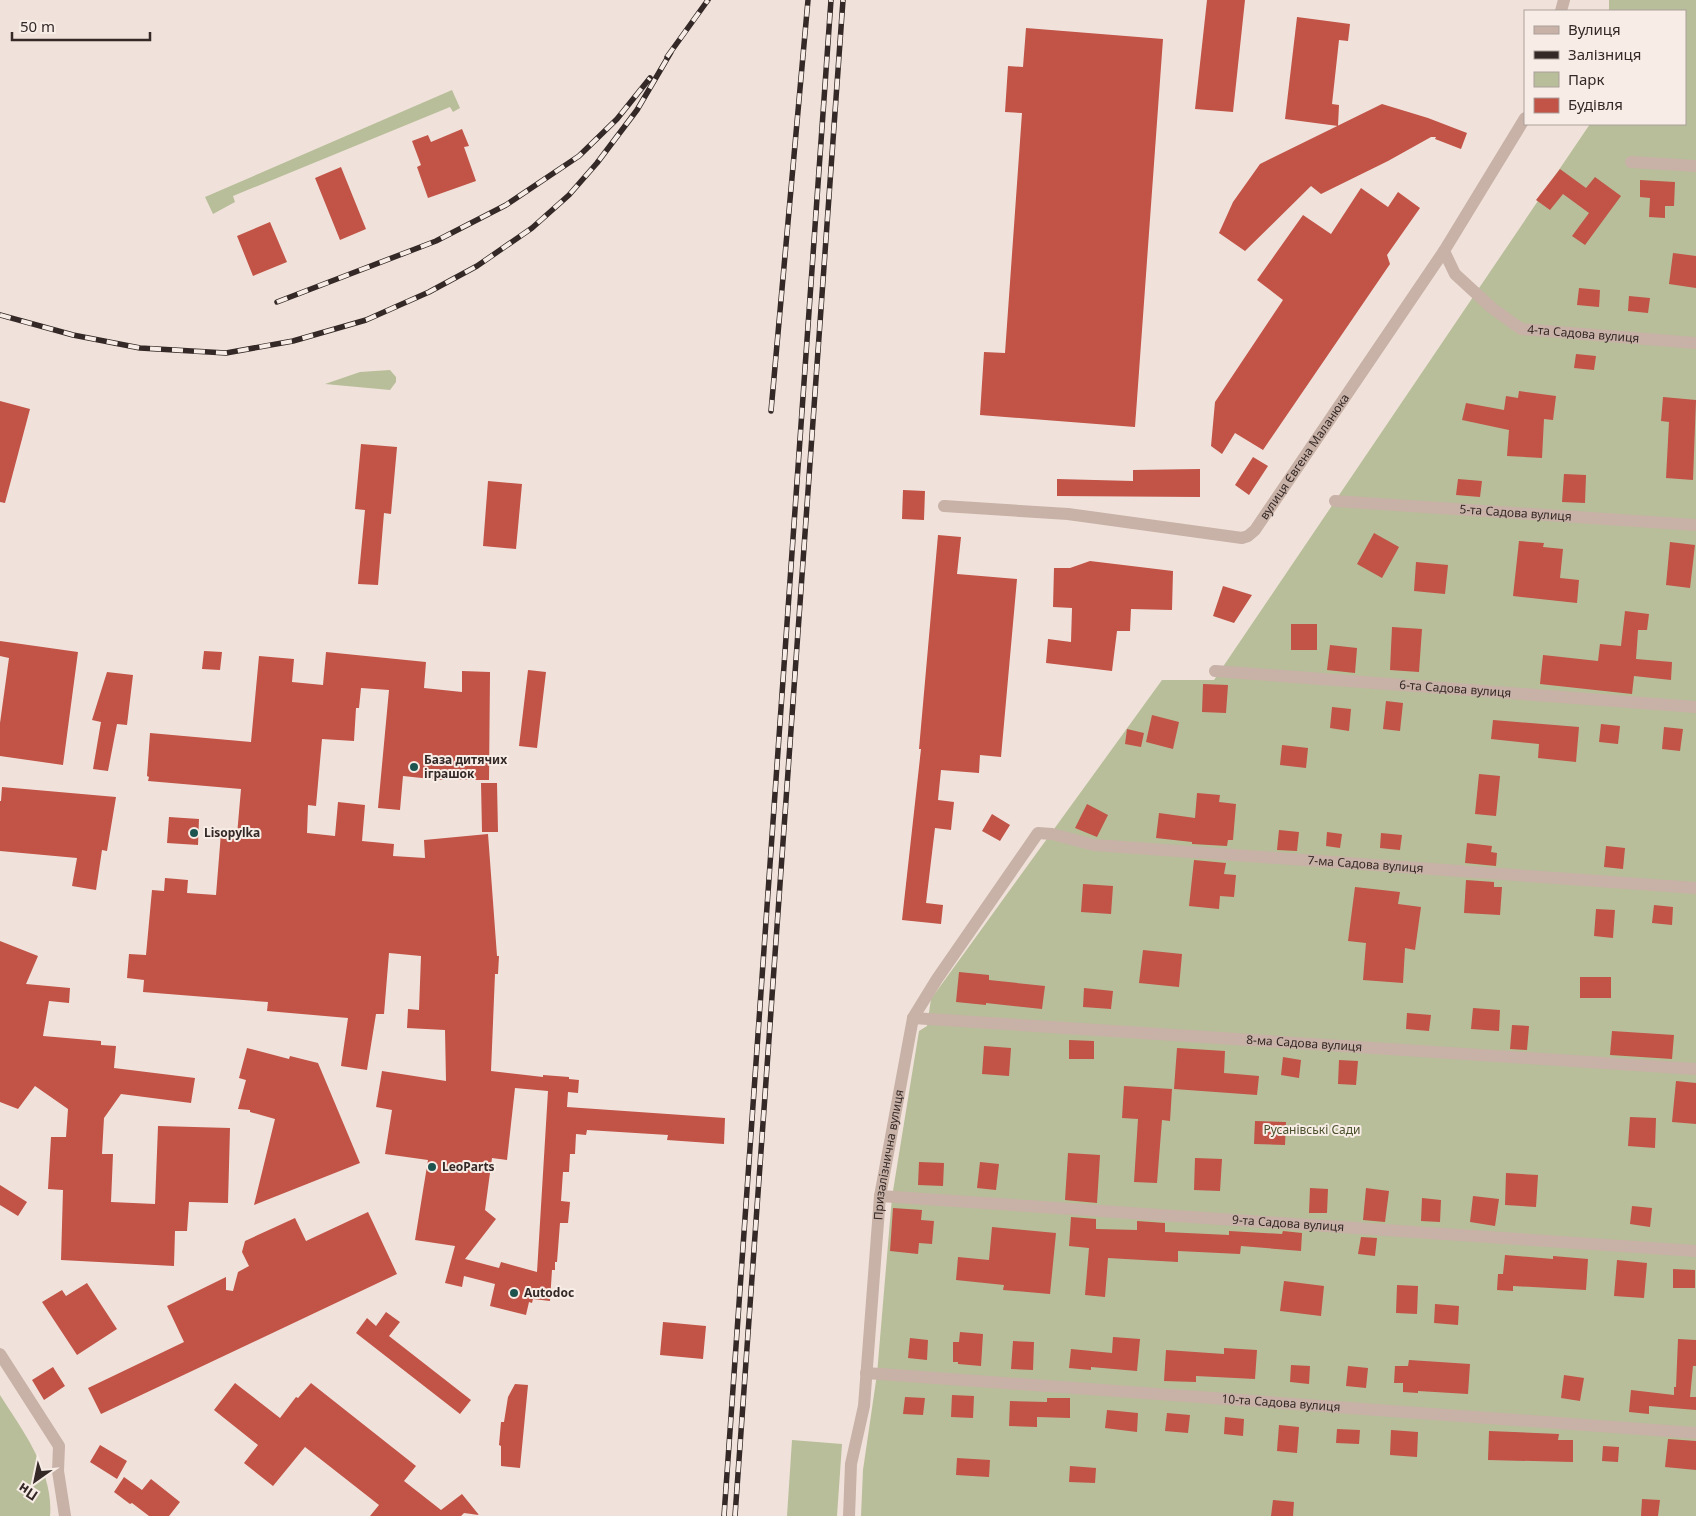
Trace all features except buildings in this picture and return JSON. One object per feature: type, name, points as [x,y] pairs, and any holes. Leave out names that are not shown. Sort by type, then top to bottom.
[{"type":"street","name":"вулиця Євгена Маланюка","points":[[944,506],[1068,514],[1242,538],[1248,536],[1255,530],[1444,252],[1524,120]]},
{"type":"street","points":[[1631,162],[1696,166]]},
{"type":"street","name":"4-та Садова вулиця","points":[[1444,252],[1455,274],[1492,308],[1521,329],[1696,343]]},
{"type":"street","name":"5-та Садова вулиця","points":[[1335,501],[1696,525]]},
{"type":"street","name":"6-та Садова вулиця","points":[[1215,671],[1696,707]]},
{"type":"street","name":"7-ма Садова вулиця","points":[[1038,833],[1052,834],[1094,845],[1696,888]]},
{"type":"street","name":"Призалізнична вулиця","points":[[849,1516],[851,1464],[864,1406],[880,1196],[913,1018],[937,979],[1038,833]]},
{"type":"street","name":"8-ма Садова вулиця","points":[[913,1018],[1696,1069]]},
{"type":"street","name":"9-та Садова вулиця","points":[[880,1196],[1696,1252]]},
{"type":"street","points":[[0,1354],[59,1446],[58,1471],[65,1516]]},
{"type":"street","name":"10-та Садова вулиця","points":[[866,1373],[1696,1433]]},
{"type":"green space","name":"Русанівські Сади","points":[[1609,0],[1696,0],[1696,1516],[861,1516],[863,1470],[877,1374],[892,1197],[919,1031],[927,1026],[931,999],[1162,680],[1214,680],[1589,125],[1686,125],[1686,10],[1609,10]]},
{"type":"green space","points":[[452,90],[460,108],[453,112],[450,107],[233,196],[235,202],[213,214],[205,197]]},
{"type":"green space","points":[[390,370],[396,377],[396,382],[390,390],[325,384],[360,372]]},
{"type":"green space","points":[[0,1395],[27,1438],[42,1468],[50,1500],[50,1516],[0,1516]]},
{"type":"green space","points":[[792,1440],[842,1444],[837,1516],[787,1516]]},
{"type":"railway","points":[[667,57],[708,0]]},
{"type":"railway","points":[[771,411],[808,0]]},
{"type":"railway","points":[[724,1516],[831,0]]},
{"type":"railway","points":[[735,1516],[843,0]]},
{"type":"railway","points":[[0,315],[73,335],[140,348],[226,353],[293,341],[366,320],[429,292],[477,266],[532,228],[569,195],[597,163],[637,110],[671,52]]},
{"type":"railway","points":[[277,302],[436,241],[506,205],[579,156],[617,119],[650,78]]},
{"type":"place","name":"База дитячих іграшок","points":[[414,767]]},
{"type":"place","name":"Lisopylka","points":[[194,833]]},
{"type":"place","name":"LeoParts","points":[[432,1167]]},
{"type":"place","name":"Autodoc","points":[[514,1293]]}]
